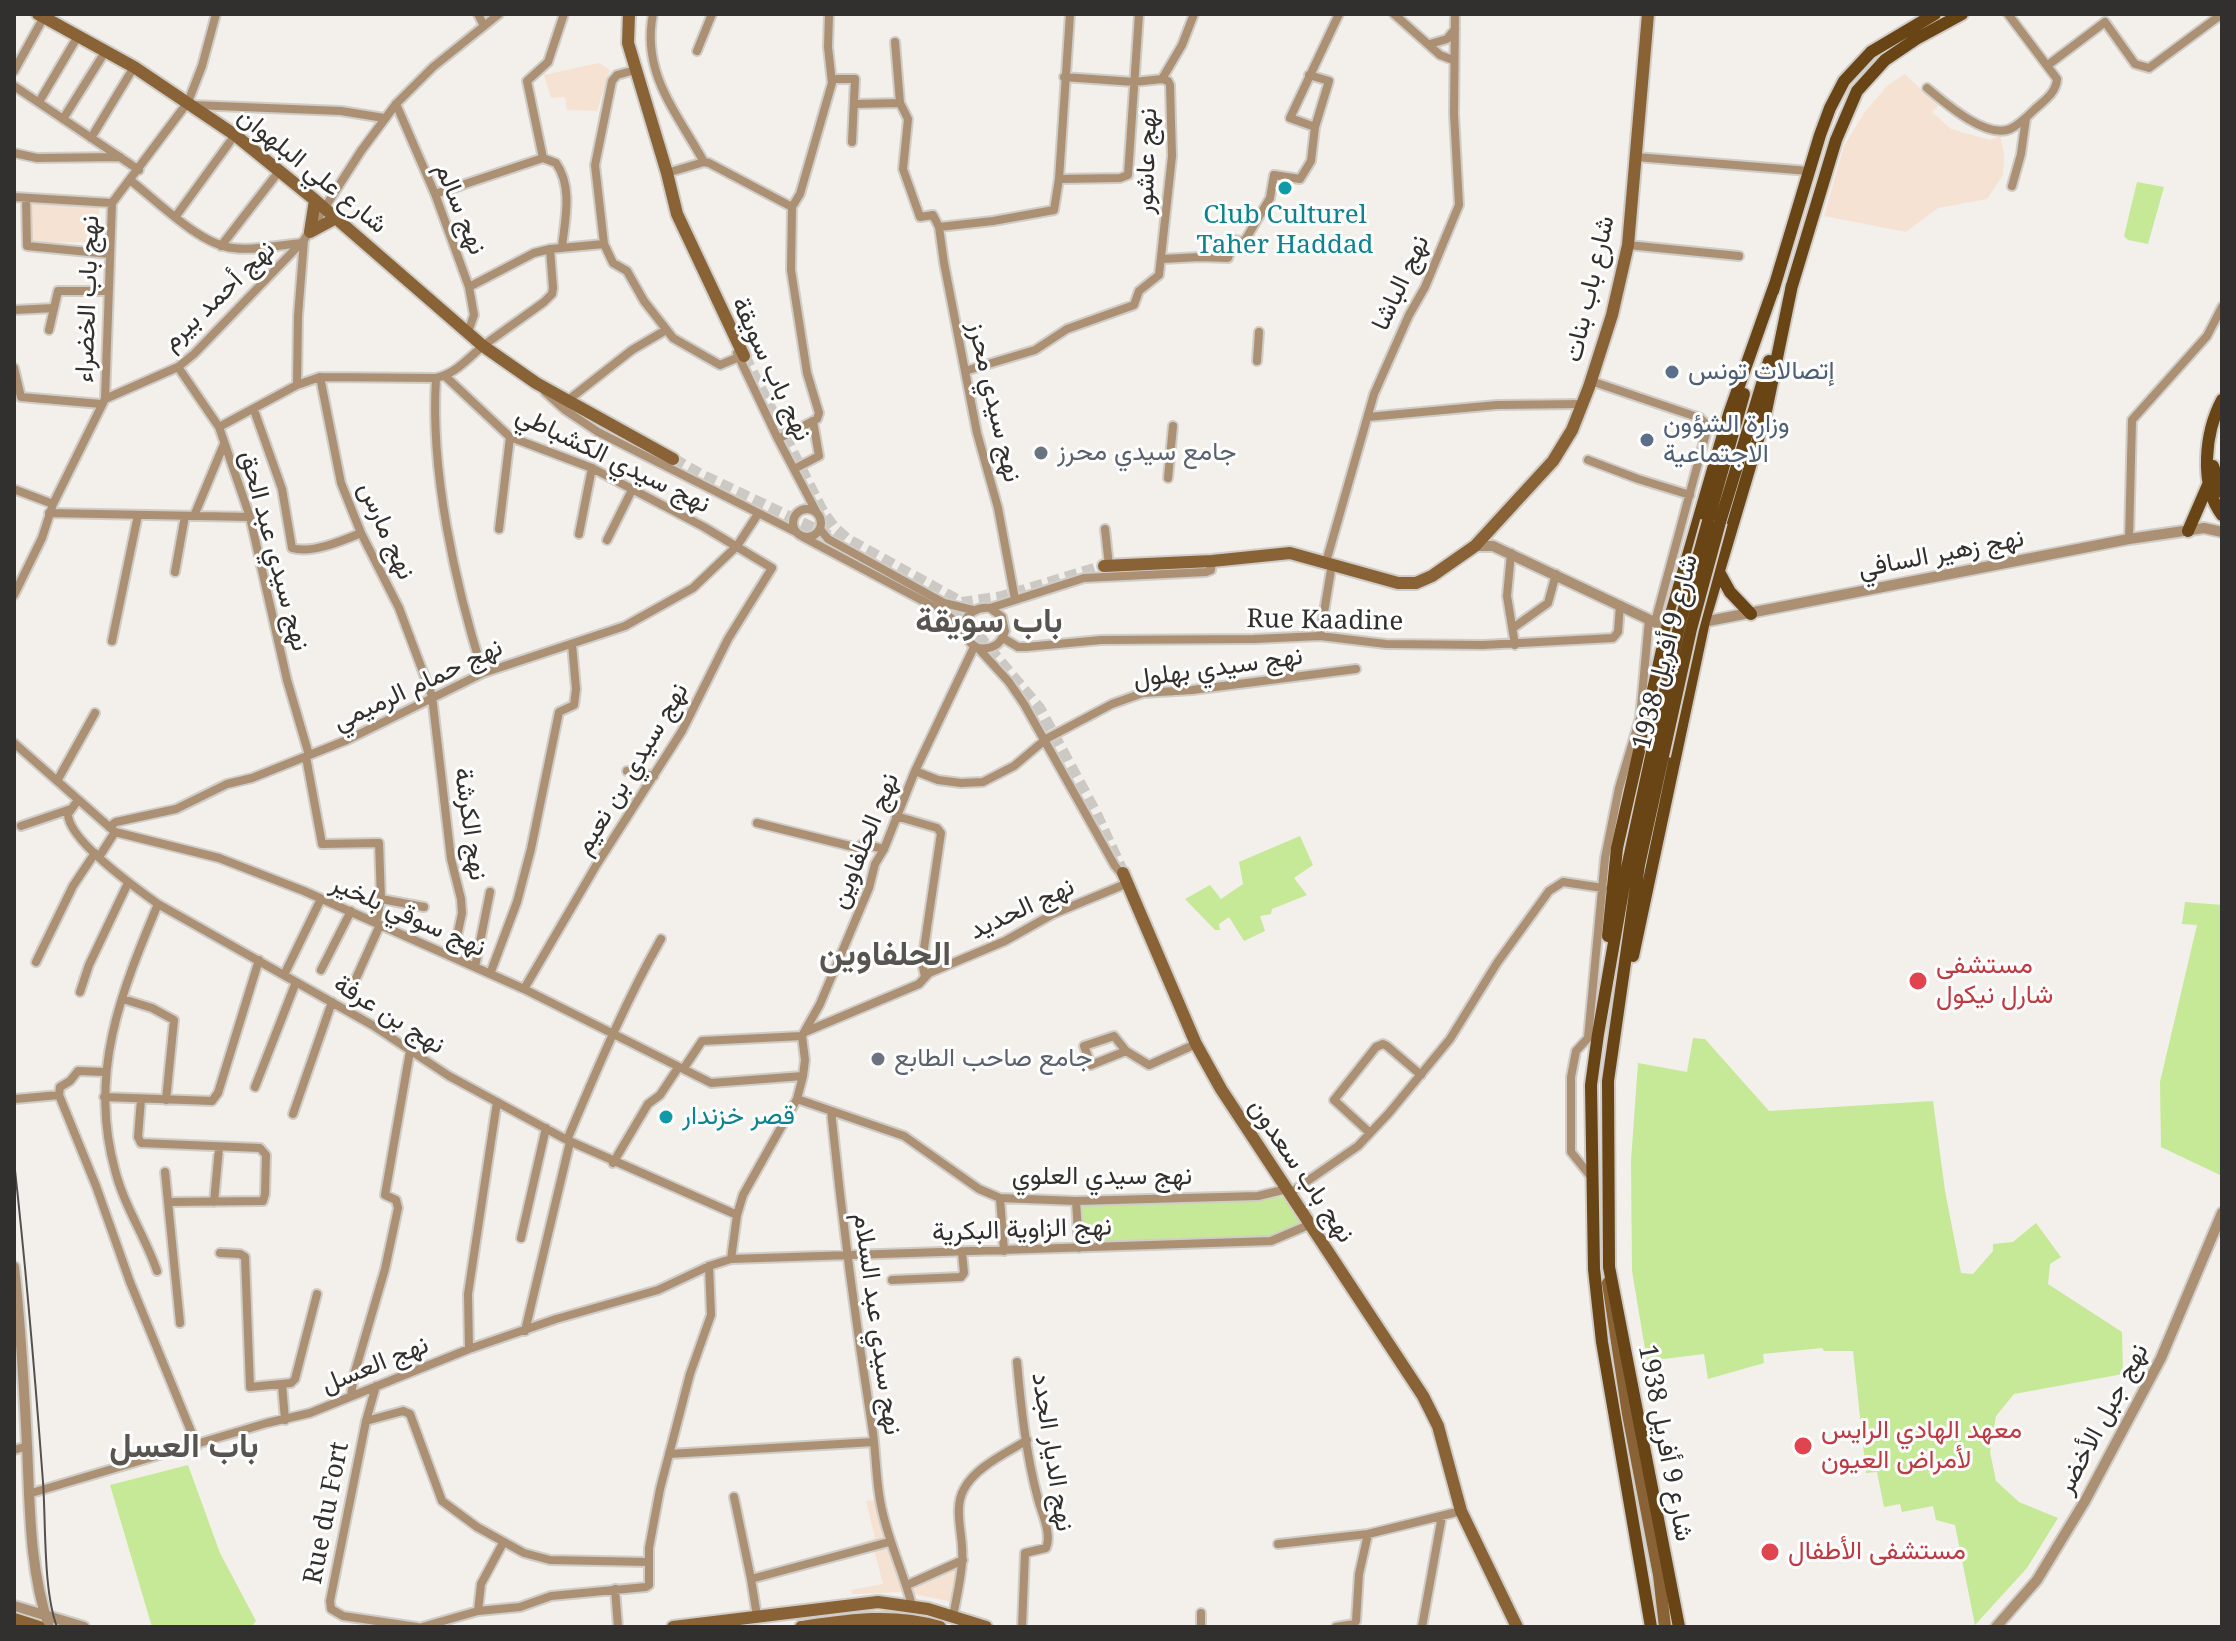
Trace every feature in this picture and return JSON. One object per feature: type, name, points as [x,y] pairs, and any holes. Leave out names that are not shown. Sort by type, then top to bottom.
[{"type":"main road","name":"نهج باب سويقة","points":[[629,14],[628,43],[677,214],[741,356]]},
{"type":"main road","name":"شارع باب بنات","points":[[1479,541],[1553,461],[1572,430],[1591,381],[1612,315],[1628,245],[1648,14]]},
{"type":"main road","name":"شارع 9 أفريل 1938","points":[[1714,521],[1775,284],[1830,108],[1854,69],[1871,52],[1935,14]]},
{"type":"main road","name":"شارع 9 أفريل 1938","points":[[1665,1627],[1659,1575],[1610,1304],[1607,1092],[1639,865],[1679,627],[1792,285],[1836,140],[1857,91],[1885,60],[1962,14]]},
{"type":"main road","name":"شارع علي البلهوان","points":[[47,16],[134,67],[235,135],[280,170],[483,346],[536,383],[673,459]]},
{"type":"main road","points":[[305,238],[315,200]]},
{"type":"main road","points":[[305,238],[331,214]]},
{"type":"main road","name":"شارع 9 أفريل 1938","points":[[1598,1034],[1617,848],[1667,628],[1729,414],[1775,284]]},
{"type":"main road","name":"شارع 9 أفريل 1938","points":[[1613,1037],[1653,872],[1704,621],[1765,416],[1792,285]]},
{"type":"main road","points":[[2222,400],[2211,428],[2209,455],[2211,493],[2222,515]]},
{"type":"main road","points":[[2209,455],[2222,492]]},
{"type":"main road","points":[[2188,531],[2209,482]]},
{"type":"main road","points":[[1106,566],[1212,561],[1290,553],[1398,583],[1416,583],[1432,576],[1479,541]]},
{"type":"main road","points":[[1719,572],[1730,592],[1751,614]]},
{"type":"main road","points":[[1667,628],[1684,641],[1697,657]]},
{"type":"main road","name":"شارع 9 أفريل 1938","points":[[1651,1627],[1606,1371],[1594,1269],[1592,1076],[1627,868],[1658,754]]},
{"type":"main road","name":"نهج باب سعدون","points":[[1126,878],[1196,1044],[1231,1107],[1423,1396],[1438,1426],[1461,1511],[1517,1627]]},
{"type":"main road","name":"شارع 9 أفريل 1938","points":[[1609,1267],[1679,1627]]},
{"type":"main road","name":"شارع 9 أفريل 1938","points":[[1594,1269],[1659,1627]]},
{"type":"main road","points":[[673,1627],[869,1602],[912,1606],[941,1622]]},
{"type":"main road","points":[[801,1627],[875,1617],[986,1627]]},
{"type":"main road","points":[[14,1619],[42,1621]]},
{"type":"street","name":"نهج باب الخضراء","points":[[14,595],[42,538],[53,504],[103,401],[112,203],[190,103],[216,14]]},
{"type":"street","points":[[478,14],[484,26]]},
{"type":"street","points":[[331,214],[384,118],[433,67],[499,14]]},
{"type":"street","points":[[543,158],[527,81],[548,62],[564,14]]},
{"type":"street","points":[[653,14],[649,44],[661,87],[704,162]]},
{"type":"street","points":[[697,51],[712,14]]},
{"type":"street","points":[[778,439],[819,416],[807,373],[792,281],[792,207],[800,194],[832,79],[828,47],[829,14]]},
{"type":"street","points":[[939,227],[1054,210],[1059,179],[1070,14]]},
{"type":"street","points":[[1059,179],[1120,178],[1130,170],[1139,14]]},
{"type":"street","name":"نهج عاشور","points":[[965,371],[1035,350],[1067,329],[1134,305],[1139,291],[1159,275],[1172,156],[1170,85],[1162,79],[1182,45],[1194,14]]},
{"type":"street","points":[[1315,127],[1290,118],[1339,14]]},
{"type":"street","points":[[1394,14],[1440,55],[1453,60]]},
{"type":"street","name":"نهج الباشا","points":[[1320,636],[1329,563],[1368,417],[1389,358],[1425,287],[1459,205],[1453,60],[1455,14]]},
{"type":"street","points":[[1927,88],[1950,107],[1987,128],[2000,131],[2026,118],[2056,86],[2057,79],[2008,14]]},
{"type":"street","points":[[2048,65],[2115,14]]},
{"type":"street","points":[[2105,22],[2135,64],[2149,68],[2222,14]]},
{"type":"street","points":[[14,71],[47,16]]},
{"type":"street","points":[[1430,44],[1447,39],[1455,29]]},
{"type":"street","points":[[39,102],[78,36]]},
{"type":"street","points":[[856,104],[900,103],[895,42]]},
{"type":"street","points":[[63,119],[105,52]]},
{"type":"street","points":[[91,138],[134,67]]},
{"type":"street","points":[[635,70],[617,75],[612,81],[595,165],[604,244],[613,263],[627,271],[644,301],[679,342],[717,365],[741,356]]},
{"type":"street","points":[[1162,259],[1228,258],[1234,240],[1244,242],[1270,198],[1274,175],[1300,179],[1311,161],[1315,127],[1329,81],[1309,75]]},
{"type":"street","points":[[1064,77],[1134,82],[1162,79]]},
{"type":"street","points":[[832,79],[855,79],[852,142]]},
{"type":"street","points":[[14,86],[139,170]]},
{"type":"street","points":[[190,103],[341,111],[384,118]]},
{"type":"street","name":"نهج سيدي محرز","points":[[900,103],[908,119],[903,159],[905,179],[920,217],[933,215],[939,227],[977,433],[998,508],[1015,599]]},
{"type":"street","name":"نهج سالم","points":[[396,104],[435,194],[469,287],[474,309],[468,332]]},
{"type":"street","points":[[2012,186],[2026,118]]},
{"type":"street","points":[[176,216],[235,135]]},
{"type":"street","points":[[14,153],[37,158],[120,157]]},
{"type":"street","points":[[1636,157],[1809,171]]},
{"type":"street","points":[[435,194],[543,158],[556,163],[564,182],[566,213],[562,247]]},
{"type":"street","points":[[667,173],[704,162],[792,207]]},
{"type":"street","points":[[221,246],[280,170]]},
{"type":"street","points":[[130,180],[203,237],[221,246],[249,248],[305,238],[298,316],[297,385]]},
{"type":"street","points":[[14,197],[112,203]]},
{"type":"street","points":[[26,198],[26,245],[109,254]]},
{"type":"street","name":"نهج أحمد بيرم","points":[[103,401],[178,367],[252,297],[305,238]]},
{"type":"street","points":[[469,287],[534,253],[604,244]]},
{"type":"street","points":[[1628,245],[1739,256]]},
{"type":"street","points":[[219,427],[297,385],[320,377],[441,377],[456,371],[483,346],[552,294],[550,249]]},
{"type":"street","points":[[49,330],[60,290],[108,291]]},
{"type":"street","points":[[2129,539],[2132,420],[2207,336],[2222,307]]},
{"type":"street","points":[[14,310],[54,308]]},
{"type":"street","points":[[567,401],[632,350],[666,330]]},
{"type":"street","points":[[1257,361],[1259,332]]},
{"type":"street","name":"نهج باب سويقة","points":[[741,356],[778,439],[817,513]]},
{"type":"street","name":"نهج سيدي عبد الحق","points":[[178,367],[219,427],[250,517],[307,756],[322,844],[379,843],[381,899]]},
{"type":"street","points":[[14,368],[17,400],[103,401]]},
{"type":"street","name":"نهج مارس","points":[[320,377],[341,483],[361,533],[399,608],[432,696]]},
{"type":"street","points":[[441,377],[434,445],[459,582],[483,673]]},
{"type":"street","name":"نهج سيدي الكشباطي","points":[[441,377],[510,437],[592,468],[633,488],[772,568]]},
{"type":"street","points":[[1591,381],[1705,421],[1708,432],[1652,621],[1640,718],[1619,788],[1605,858],[1588,1038],[1576,1051],[1571,1077],[1571,1152],[1592,1178]]},
{"type":"street","name":"شارع علي البلهوان","points":[[536,383],[565,410],[598,432],[800,534],[944,612],[963,628]]},
{"type":"street","points":[[1368,417],[1497,405],[1582,404]]},
{"type":"street","points":[[254,410],[282,489],[292,548],[329,544],[361,533]]},
{"type":"street","points":[[794,469],[819,456],[813,421]]},
{"type":"street","points":[[1168,478],[1173,426]]},
{"type":"street","points":[[499,529],[510,437]]},
{"type":"street","points":[[175,572],[190,516],[225,443]]},
{"type":"street","points":[[1588,460],[1690,495]]},
{"type":"street","points":[[579,534],[592,468]]},
{"type":"street","points":[[607,540],[633,488]]},
{"type":"street","points":[[16,490],[53,504]]},
{"type":"street","points":[[805,508],[817,513],[821,520],[820,529],[815,535],[800,534],[793,524],[798,512],[805,508]]},
{"type":"street","points":[[49,513],[250,517]]},
{"type":"street","name":"نهج حمام الرميمي","points":[[112,830],[116,822],[176,809],[227,784],[252,778],[347,740],[483,673],[625,626],[689,591],[737,546],[758,514]]},
{"type":"street","points":[[112,641],[138,515]]},
{"type":"street","name":"نهج زهير السافي","points":[[1667,628],[2129,539],[2210,528],[2222,532]]},
{"type":"street","points":[[820,529],[828,539],[944,603],[974,610],[990,608],[1084,578],[1206,572],[1211,570],[1212,561]]},
{"type":"street","points":[[1105,529],[1106,566]]},
{"type":"street","points":[[1479,541],[1511,553],[1667,628]]},
{"type":"street","points":[[1511,553],[1507,596],[1515,645]]},
{"type":"street","name":"نهج سيدي بن نعيم","points":[[524,989],[576,898],[692,715],[728,639],[772,568]]},
{"type":"street","points":[[1513,628],[1548,603],[1556,574]]},
{"type":"street","name":"Rue Kaadine","points":[[1003,638],[1018,647],[1101,640],[1320,636],[1386,644],[1515,645],[1613,638],[1618,632],[1620,605]]},
{"type":"street","points":[[976,648],[993,648],[1003,638],[1005,624],[997,611],[990,608]]},
{"type":"street","points":[[974,610],[966,617],[963,628],[966,639],[1009,682],[1046,739]]},
{"type":"street","points":[[490,974],[517,902],[531,849],[559,712],[574,705],[576,689],[572,644]]},
{"type":"street","name":"نهج الحلفاوين","points":[[731,1259],[743,1195],[797,1099],[805,1060],[803,1034],[869,888],[875,864],[915,771],[976,648]]},
{"type":"street","name":"نهج سيدي بهلول","points":[[915,771],[950,782],[983,782],[1014,766],[1046,739],[1106,707],[1143,693],[1192,690],[1356,669]]},
{"type":"street","name":"نهج الكرشة","points":[[432,696],[451,859],[461,899],[462,913],[453,956]]},
{"type":"street","points":[[57,781],[95,713]]},
{"type":"street","name":"نهج باب سعدون","points":[[1046,739],[1115,866],[1126,878]]},
{"type":"street","name":"نهج سوقي بلخير","points":[[14,743],[112,830],[219,858],[351,911],[524,989],[717,1085],[803,1076]]},
{"type":"street","points":[[627,771],[654,776]]},
{"type":"street","points":[[21,826],[71,809],[78,800]]},
{"type":"street","name":"نهج بن عرفة","points":[[71,809],[69,823],[97,855],[128,883],[158,904],[568,1141],[737,1215]]},
{"type":"street","points":[[896,816],[937,828],[941,833],[922,962],[925,977]]},
{"type":"street","points":[[757,823],[862,849],[862,844],[867,844],[884,849]]},
{"type":"street","points":[[36,962],[73,886],[112,830]]},
{"type":"street","name":"نهج الحديد","points":[[681,1068],[702,1041],[803,1034],[919,984],[933,971],[1005,941],[1126,878]]},
{"type":"street","points":[[1289,1191],[1336,1163],[1370,1133],[1421,1075],[1456,1032],[1497,963],[1549,891],[1563,882],[1603,888]]},
{"type":"street","points":[[80,992],[94,953],[128,883]]},
{"type":"street","points":[[475,967],[490,892]]},
{"type":"street","points":[[284,975],[321,899]]},
{"type":"street","points":[[353,985],[378,924],[381,899],[424,907]]},
{"type":"street","points":[[157,1271],[140,1226],[127,1206],[115,1171],[106,1130],[104,1072],[123,999],[158,904]]},
{"type":"street","points":[[321,970],[351,911]]},
{"type":"street","points":[[525,1331],[568,1141],[593,1075],[638,979],[661,939]]},
{"type":"street","points":[[104,1097],[207,1103],[217,1096],[259,960]]},
{"type":"street","points":[[255,1087],[296,982]]},
{"type":"street","points":[[123,999],[161,1012],[174,1020],[166,1100]]},
{"type":"street","points":[[293,1114],[332,1002]]},
{"type":"street","points":[[1126,1051],[1091,1065],[1084,1046],[1114,1036],[1126,1051],[1152,1064],[1196,1044]]},
{"type":"street","points":[[1370,1133],[1334,1104],[1334,1100],[1376,1047],[1379,1044],[1387,1046],[1421,1075]]},
{"type":"street","points":[[351,1396],[398,1208],[396,1200],[386,1197],[410,1051]]},
{"type":"street","points":[[613,1163],[648,1104],[660,1095],[681,1068]]},
{"type":"street","points":[[104,1072],[78,1071],[60,1087],[59,1095],[197,1446]]},
{"type":"street","points":[[15,1099],[59,1095]]},
{"type":"street","points":[[141,1099],[138,1137],[141,1143],[260,1148],[265,1151],[265,1194],[259,1202],[168,1202]]},
{"type":"street","name":"نهج سيدي العلوي","points":[[797,1099],[904,1136],[979,1189],[1000,1198],[1076,1201],[1258,1196],[1289,1191]]},
{"type":"street","points":[[469,1349],[468,1294],[497,1102]]},
{"type":"street","name":"نهج سيدي عبد السلام","points":[[831,1111],[846,1255],[880,1501],[889,1542],[912,1606]]},
{"type":"street","points":[[521,1238],[546,1128]]},
{"type":"street","points":[[214,1202],[219,1148]]},
{"type":"street","points":[[165,1172],[180,1323]]},
{"type":"street","points":[[1000,1198],[1004,1251]]},
{"type":"street","points":[[1076,1201],[1079,1248]]},
{"type":"street","name":"نهج جبل الأخضر","points":[[1996,1627],[2037,1580],[2085,1501],[2161,1358],[2221,1215]]},
{"type":"street","name":"نهج الزاوية البكرية","points":[[731,1259],[1271,1241],[1311,1224]]},
{"type":"street","points":[[892,1280],[961,1277],[964,1273],[962,1252]]},
{"type":"street","points":[[220,1253],[245,1257],[249,1385],[291,1383],[297,1375],[317,1294]]},
{"type":"street","name":"نهج العسل","points":[[28,1494],[310,1413],[469,1349],[556,1319],[658,1290],[731,1259]]},
{"type":"street","points":[[420,1627],[478,1611],[520,1607],[572,1592],[648,1586],[651,1536],[669,1454],[690,1374],[711,1315],[709,1266]]},
{"type":"street","points":[[14,1267],[18,1370],[42,1621]]},
{"type":"street","name":"نهج الديار الجدد","points":[[1017,1362],[1033,1482],[1049,1538],[1046,1548],[1025,1553],[1022,1627]]},
{"type":"street","points":[[282,1384],[285,1420]]},
{"type":"street","name":"Rue du Fort","points":[[376,1386],[366,1421],[330,1601],[331,1609],[343,1616],[420,1627]]},
{"type":"street","points":[[366,1421],[403,1411],[410,1414],[442,1501],[503,1543],[550,1560],[648,1562]]},
{"type":"street","points":[[941,1622],[963,1560],[960,1513],[965,1486],[1027,1440]]},
{"type":"street","points":[[669,1454],[874,1442]]},
{"type":"street","points":[[14,1450],[27,1446]]},
{"type":"street","points":[[734,1497],[757,1616]]},
{"type":"street","points":[[1278,1544],[1368,1534],[1461,1511]]},
{"type":"street","points":[[1422,1627],[1442,1516]]},
{"type":"street","points":[[1336,1627],[1356,1621],[1359,1574],[1368,1534]]},
{"type":"street","points":[[751,1579],[889,1542]]},
{"type":"street","points":[[478,1611],[481,1584],[503,1543]]},
{"type":"street","points":[[907,1585],[963,1560]]},
{"type":"street","points":[[28,1627],[37,1588]]},
{"type":"street","points":[[615,1589],[618,1627]]},
{"type":"street","points":[[14,1606],[31,1612],[49,1627]]},
{"type":"street","points":[[1201,1613],[1201,1627]]},
{"type":"street","points":[[42,1621],[84,1627]]},
{"type":"shaded area","points":[[599,63],[610,70],[597,111],[567,110],[565,97],[551,98],[544,75]]},
{"type":"shaded area","points":[[1905,74],[1938,106],[1932,112],[1951,129],[1990,140],[2000,136],[2004,154],[2003,175],[1987,199],[1938,208],[1906,232],[1824,216],[1844,146],[1864,113],[1888,85]]},
{"type":"shaded area","points":[[29,200],[99,208],[98,248],[85,242],[27,243]]},
{"type":"shaded area","points":[[857,1349],[883,1499],[894,1539],[913,1579],[959,1563],[958,1603],[904,1592],[852,1594],[851,1590],[883,1584],[874,1550],[822,1566],[818,1557],[875,1538],[866,1501],[876,1500]]},
{"type":"green space","points":[[2137,182],[2164,187],[2148,244],[2128,240],[2124,236]]},
{"type":"green space","points":[[1300,836],[1313,865],[1294,878],[1307,895],[1272,909],[1271,914],[1260,916],[1265,931],[1244,941],[1229,917],[1219,924],[1220,930],[1215,930],[1185,899],[1210,885],[1221,899],[1243,884],[1239,862]]},
{"type":"green space","points":[[2185,902],[2222,905],[2222,1176],[2161,1147],[2160,1082],[2197,925],[2182,924]]},
{"type":"green space","points":[[1693,1038],[1705,1039],[1769,1111],[1933,1101],[1945,1191],[1961,1273],[1973,1274],[1993,1251],[1993,1244],[2013,1242],[2036,1223],[2061,1257],[2050,1264],[2048,1284],[2122,1332],[2123,1374],[2014,1394],[1996,1416],[1990,1452],[1996,1481],[2019,1502],[2058,1518],[2027,1568],[1975,1625],[1955,1525],[1936,1520],[1933,1506],[1902,1512],[1900,1504],[1884,1507],[1877,1472],[1866,1473],[1853,1351],[1824,1351],[1822,1348],[1763,1354],[1764,1363],[1708,1379],[1704,1354],[1647,1361],[1632,1271],[1631,1161],[1638,1063],[1687,1072]]},
{"type":"green space","points":[[1287,1197],[1306,1226],[1273,1239],[1083,1246],[1079,1202]]},
{"type":"green space","points":[[188,1465],[220,1553],[256,1621],[251,1627],[152,1627],[110,1485]]},
{"type":"tunnel","points":[[744,356],[823,513],[848,540],[962,603],[1002,597],[1104,566]]},
{"type":"tunnel","points":[[673,459],[831,537]]},
{"type":"tunnel","points":[[936,600],[975,632],[1039,708],[1095,812],[1123,873]]},
{"type":"tram line","points":[[14,1161],[37,1402],[47,1576],[57,1627]]},
{"type":"tram line","points":[[879,1627],[884,1627]]},
{"type":"place","name":"Club Culturel Taher Haddad","points":[[1285,188]]},
{"type":"place","name":"إتصالات تونس","points":[[1672,372]]},
{"type":"place","name":"وزارة الشؤون الاجتماعية","points":[[1647,440]]},
{"type":"place","name":"جامع سيدي محرز","points":[[1041,453]]},
{"type":"place","name":"مستشفى شارل نيكول","points":[[1918,981]]},
{"type":"place","name":"جامع صاحب الطابع","points":[[878,1059]]},
{"type":"place","name":"قصر خزندار","points":[[666,1117]]},
{"type":"place","name":"معهد الهادي الرايس لأمراض العيون","points":[[1803,1446]]},
{"type":"place","name":"مستشفى الأطفال","points":[[1770,1552]]},
{"type":"district","name":"باب سويقة","points":[[989,622]]},
{"type":"district","name":"الحلفاوين","points":[[885,955]]},
{"type":"district","name":"باب العسل","points":[[184,1447]]}]
